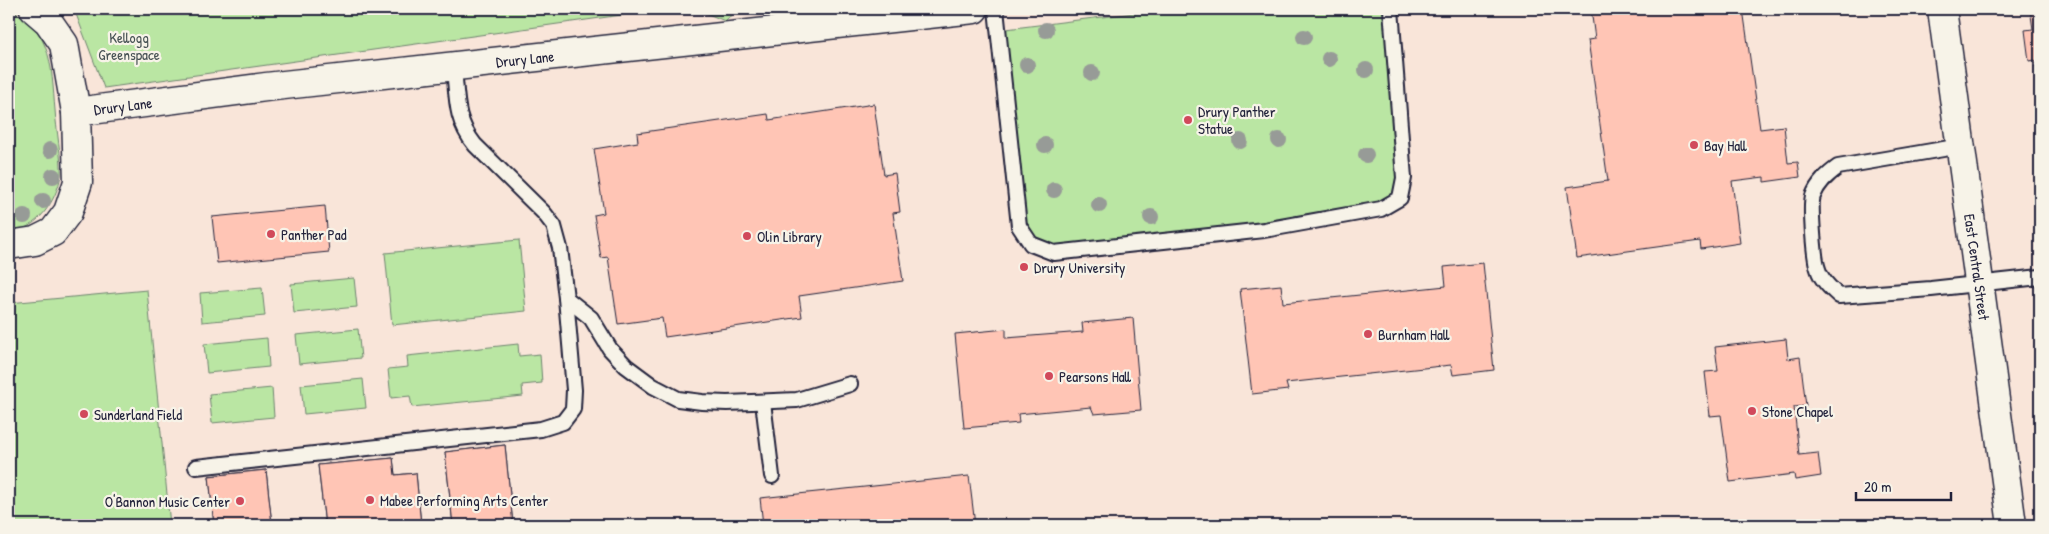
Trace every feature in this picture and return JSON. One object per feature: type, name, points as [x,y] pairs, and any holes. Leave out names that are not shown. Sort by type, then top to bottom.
[{"type":"street","name":"Drury Lane","points":[[9,244],[35,241],[53,232],[68,212],[78,182],[76,112],[64,44],[48,21],[34,9]]},
{"type":"street","name":"Drury Lane","points":[[76,112],[266,87],[974,9]]},
{"type":"street","name":"East Central Street","points":[[1942,9],[2012,525]]},
{"type":"lane","points":[[996,9],[1019,226],[1031,244],[1054,253],[1264,230],[1381,209],[1400,198],[1404,178],[1391,9]]},
{"type":"lane","points":[[196,467],[542,429],[563,422],[573,409],[574,390],[566,298],[560,248],[554,226],[544,213],[475,146],[466,134],[459,120],[454,67]]},
{"type":"lane","points":[[1961,146],[1838,167],[1827,175],[1818,186],[1812,198],[1818,270],[1829,287],[1839,296],[2040,277]]},
{"type":"lane","points":[[566,298],[591,318],[610,349],[626,366],[653,386],[678,399],[702,402],[797,400],[850,384]]},
{"type":"lane","points":[[763,402],[772,476]]},
{"type":"shaded area","name":"Drury University","points":[[9,9],[2040,9],[2040,525],[9,525]]},
{"type":"green space","name":"Kellogg Greenspace","points":[[72,9],[654,9],[104,88],[76,14]]},
{"type":"green space","points":[[696,9],[738,9],[725,21]]},
{"type":"green space","points":[[1166,9],[1391,9],[1400,198],[1381,209],[1054,253],[1019,226],[998,30]]},
{"type":"green space","points":[[9,10],[21,16],[35,29],[48,53],[61,175],[59,185],[50,204],[37,220],[19,230],[9,232]]},
{"type":"green space","points":[[519,240],[526,311],[392,325],[385,253]]},
{"type":"green space","points":[[354,278],[357,307],[294,313],[291,284]]},
{"type":"green space","points":[[262,288],[265,316],[202,322],[200,293]]},
{"type":"green space","name":"Sunderland Field","points":[[147,290],[170,525],[9,525],[9,303]]},
{"type":"green space","points":[[358,329],[361,358],[299,364],[296,335]]},
{"type":"green space","points":[[267,338],[269,367],[207,373],[204,344]]},
{"type":"green space","points":[[518,344],[519,356],[540,354],[542,383],[522,385],[523,396],[412,407],[410,396],[391,398],[388,369],[408,367],[407,356]]},
{"type":"green space","points":[[363,379],[366,408],[304,414],[301,385]]},
{"type":"green space","points":[[272,388],[274,417],[212,423],[209,394]]},
{"type":"building","name":"Bay Hall","points":[[1591,9],[1743,9],[1760,129],[1784,126],[1788,163],[1798,162],[1800,177],[1764,182],[1764,177],[1732,181],[1740,243],[1701,249],[1700,241],[1577,258],[1567,187],[1608,181],[1588,40],[1595,39]]},
{"type":"building","points":[[2030,9],[2040,9],[2040,98],[2035,60],[2029,61],[2025,30],[2033,29]]},
{"type":"building","name":"Olin Library","points":[[874,104],[884,175],[895,173],[900,212],[893,213],[903,281],[799,296],[802,317],[665,337],[662,318],[618,324],[608,257],[601,258],[594,215],[604,213],[594,149],[638,142],[637,133],[768,114],[769,120]]},
{"type":"building","name":"Panther Pad","points":[[325,206],[329,252],[217,263],[212,217]]},
{"type":"building","name":"Burnham Hall","points":[[1483,263],[1494,370],[1453,375],[1451,365],[1286,383],[1288,390],[1252,394],[1240,289],[1281,285],[1283,303],[1446,286],[1444,267]]},
{"type":"building","name":"Pearsons Hall","points":[[1133,318],[1141,410],[1094,414],[1091,407],[1018,414],[1019,423],[964,428],[955,334],[1006,329],[1006,338],[1083,332],[1082,323]]},
{"type":"building","name":"Stone Chapel","points":[[1786,339],[1788,359],[1800,357],[1806,406],[1794,407],[1799,455],[1818,453],[1821,476],[1795,480],[1794,474],[1730,482],[1721,415],[1710,416],[1705,372],[1718,371],[1715,347]]},
{"type":"building","name":"Mabee Performing Arts Center","points":[[505,445],[513,525],[453,525],[445,452]]},
{"type":"building","name":"Mabee Performing Arts Center","points":[[505,445],[513,525],[453,525],[445,452]]},
{"type":"building","name":"Mabee Performing Arts Center","points":[[393,458],[395,475],[416,473],[421,525],[325,525],[318,465]]},
{"type":"building","name":"Mabee Performing Arts Center","points":[[393,458],[395,475],[416,473],[421,525],[325,525],[318,465]]},
{"type":"building","name":"O'Bannon Music Center","points":[[266,470],[272,525],[214,525],[209,476]]},
{"type":"building","name":"O'Bannon Music Center","points":[[266,470],[272,525],[214,525],[209,476]]},
{"type":"building","points":[[969,476],[975,525],[763,525],[760,498]]},
{"type":"place","name":"Drury Panther Statue","points":[[1188,120]]},
{"type":"place","name":"Bay Hall","points":[[1694,145]]},
{"type":"place","name":"Panther Pad","points":[[271,234]]},
{"type":"place","name":"Olin Library","points":[[747,236]]},
{"type":"place","name":"Drury University","points":[[1024,267]]},
{"type":"place","name":"Burnham Hall","points":[[1368,334]]},
{"type":"place","name":"Pearsons Hall","points":[[1049,376]]},
{"type":"place","name":"Stone Chapel","points":[[1752,411]]},
{"type":"place","name":"Sunderland Field","points":[[84,414]]},
{"type":"place","name":"Mabee Performing Arts Center","points":[[370,500]]},
{"type":"place","name":"O'Bannon Music Center","points":[[240,501]]}]
